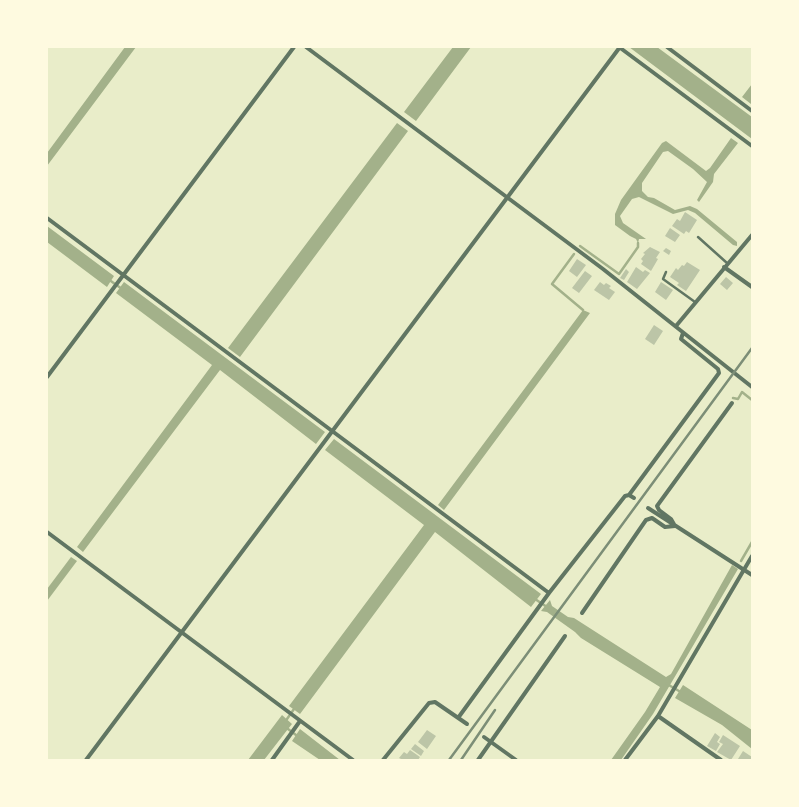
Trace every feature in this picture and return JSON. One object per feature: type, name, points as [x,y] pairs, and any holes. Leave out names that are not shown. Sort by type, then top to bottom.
[{"type":"street","points":[[47,377],[294,47]]},
{"type":"street","points":[[306,47],[603,269],[752,387]]},
{"type":"street","points":[[86,760],[183,633],[619,47],[752,146]]},
{"type":"street","points":[[667,47],[752,111]]},
{"type":"street","points":[[47,218],[549,594]]},
{"type":"street","points":[[676,326],[752,234]]},
{"type":"street","points":[[726,265],[752,287]]},
{"type":"street","points":[[458,718],[522,633],[539,606],[625,496],[629,495],[719,374],[718,369],[681,339],[684,333]]},
{"type":"street","points":[[675,526],[671,519],[659,510],[657,506],[732,403]]},
{"type":"street","points":[[629,495],[634,498]]},
{"type":"street","points":[[648,508],[752,575]]},
{"type":"street","points":[[582,613],[646,520],[652,518],[665,527],[675,526]]},
{"type":"street","points":[[47,532],[352,760]]},
{"type":"street","points":[[625,760],[658,716],[752,556]]},
{"type":"street","points":[[478,760],[565,636]]},
{"type":"street","points":[[383,760],[428,703],[435,702],[467,724]]},
{"type":"street","points":[[658,716],[721,760]]},
{"type":"street","points":[[272,760],[300,721]]},
{"type":"street","points":[[484,737],[516,760]]},
{"type":"lane","points":[[698,237],[726,265]]},
{"type":"lane","points":[[666,272],[663,279],[695,302]]},
{"type":"shaded area","points":[[125,47],[136,47],[47,166],[47,153]]},
{"type":"shaded area","points":[[453,47],[471,47],[416,121],[404,112]]},
{"type":"shaded area","points":[[629,47],[657,47],[752,117],[752,139]]},
{"type":"shaded area","points":[[752,84],[752,103],[751,104],[742,97]]},
{"type":"shaded area","points":[[397,123],[408,131],[240,357],[228,348]]},
{"type":"shaded area","points":[[731,138],[738,143],[714,174],[713,182],[699,202],[697,200],[707,182],[693,169],[668,151],[663,152],[642,183],[642,191],[648,197],[654,198],[675,210],[690,206],[697,209],[737,242],[737,246],[733,245],[695,213],[688,210],[673,214],[639,197],[632,199],[620,216],[623,223],[646,239],[639,239],[638,243],[636,239],[615,225],[615,214],[621,200],[662,143],[666,141],[706,171],[710,168]]},
{"type":"shaded area","points":[[47,226],[114,276],[107,287],[47,242]]},
{"type":"shaded area","points":[[124,282],[325,432],[316,444],[220,370],[83,552],[77,547],[212,365],[116,293]]},
{"type":"shaded area","points":[[583,310],[590,313],[444,510],[438,505]]},
{"type":"shaded area","points":[[334,439],[541,594],[531,607],[435,532],[300,714],[289,706],[424,525],[325,450]]},
{"type":"shaded area","points":[[71,557],[77,561],[47,601],[47,589]]},
{"type":"shaded area","points":[[732,565],[738,569],[653,714],[621,760],[611,760],[645,712],[660,687],[581,638],[547,612],[541,611],[550,600],[552,606],[568,617],[574,618],[666,677],[671,674]]},
{"type":"shaded area","points":[[683,685],[752,730],[752,749],[722,725],[675,698]]},
{"type":"shaded area","points":[[282,715],[292,724],[264,760],[248,760]]},
{"type":"shaded area","points":[[300,729],[340,760],[320,760],[292,741]]},
{"type":"building","points":[[685,212],[697,220],[689,233],[686,231],[684,234],[672,226],[677,219],[680,221]]},
{"type":"building","points":[[670,228],[680,235],[675,242],[665,236]]},
{"type":"building","points":[[650,247],[660,252],[651,271],[641,264],[643,261],[641,259],[645,254],[643,253]]},
{"type":"building","points":[[666,248],[671,251],[669,255],[663,251]]},
{"type":"building","points":[[577,259],[586,265],[577,277],[569,271]]},
{"type":"building","points":[[687,262],[700,270],[686,291],[677,285],[679,283],[670,277],[676,268],[678,270]]},
{"type":"building","points":[[636,267],[643,272],[645,270],[650,273],[637,289],[627,282]]},
{"type":"building","points":[[626,269],[629,272],[624,280],[620,278]]},
{"type":"building","points":[[585,271],[592,276],[579,293],[572,288]]},
{"type":"building","points":[[726,277],[733,283],[727,290],[720,284]]},
{"type":"building","points":[[600,282],[604,285],[606,283],[611,286],[609,288],[615,292],[609,300],[594,290]]},
{"type":"building","points":[[661,282],[673,290],[666,300],[655,292]]},
{"type":"building","points":[[654,325],[663,331],[654,345],[645,339]]},
{"type":"building","points":[[427,730],[436,736],[427,749],[418,742]]},
{"type":"building","points":[[715,733],[720,737],[717,742],[720,744],[716,751],[707,746]]},
{"type":"building","points":[[723,735],[740,746],[731,760],[717,752],[723,744],[719,742]]},
{"type":"building","points":[[415,744],[424,751],[421,756],[411,749]]},
{"type":"building","points":[[410,750],[420,757],[418,760],[403,760],[399,758],[404,752],[407,754]]},
{"type":"building","points":[[743,751],[752,757],[752,760],[738,759]]},
{"type":"waterway","points":[[580,246],[619,274],[638,247],[638,243]]},
{"type":"waterway","points":[[574,254],[552,284],[583,310]]},
{"type":"waterway","points":[[108,279],[122,289]]},
{"type":"waterway","points":[[733,398],[738,399],[742,392],[752,400]]},
{"type":"waterway","points":[[741,561],[752,542]]},
{"type":"waterway","points":[[535,599],[547,607]]},
{"type":"waterway","points":[[667,684],[679,691]]},
{"type":"waterway","points":[[287,719],[294,709]]},
{"type":"waterway","points":[[288,729],[296,735]]},
{"type":"railway","points":[[449,760],[752,348]]},
{"type":"railway","points":[[461,760],[495,710]]}]
